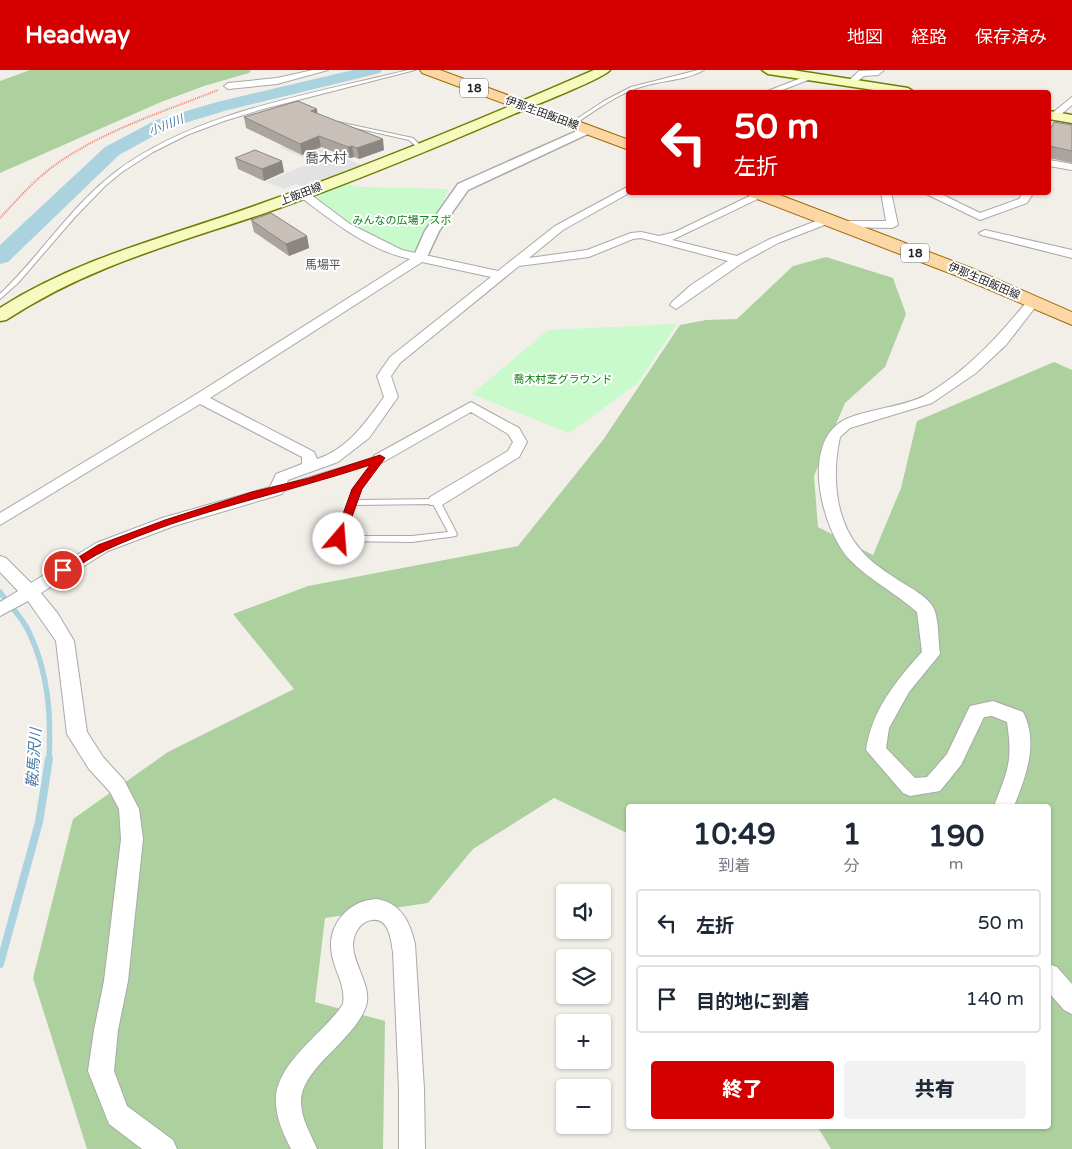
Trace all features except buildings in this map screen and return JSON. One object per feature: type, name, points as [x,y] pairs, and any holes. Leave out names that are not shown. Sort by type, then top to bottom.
[{"type":"main road","name":"伊那生田飯田線","points":[[427,70],[626,144]]},
{"type":"main road","name":"上飯田線","points":[[0,316],[37,291],[87,267],[222,223],[421,148],[604,70]]},
{"type":"main road","points":[[768,70],[895,90]]},
{"type":"main road","points":[[1052,116],[1072,119]]},
{"type":"main road","name":"伊那生田飯田線","points":[[761,195],[964,272],[1072,319]]},
{"type":"street","points":[[228,86],[278,81],[324,70]]},
{"type":"street","points":[[850,83],[862,73],[875,73],[880,70]]},
{"type":"street","points":[[776,90],[812,77]]},
{"type":"street","points":[[1052,116],[1072,100]]},
{"type":"street","points":[[0,520],[200,398],[420,258],[432,231],[463,187],[588,130]]},
{"type":"street","points":[[1051,164],[1072,167]]},
{"type":"street","points":[[0,609],[102,547],[177,520],[277,490],[281,477],[333,459],[364,435],[391,397],[384,376],[395,360],[558,228],[626,191]]},
{"type":"street","points":[[302,193],[346,226],[398,254],[500,275]]},
{"type":"street","points":[[662,239],[679,234],[756,195]]},
{"type":"street","points":[[676,305],[689,292],[738,260],[774,241],[826,220],[845,224],[892,226],[887,195]]},
{"type":"street","points":[[933,195],[979,217],[1023,201],[1027,195]]},
{"type":"street","points":[[986,233],[1072,254]]},
{"type":"street","points":[[516,263],[589,253],[631,236],[641,235],[738,260]]},
{"type":"street","points":[[1005,804],[1018,769],[1020,751],[1016,717],[993,708],[977,711],[954,759],[933,785],[910,787],[876,750],[879,728],[902,687],[931,654],[926,610],[855,555],[846,542],[828,502],[827,472],[833,435],[845,425],[926,400],[971,370],[1001,342],[1033,302]]},
{"type":"street","points":[[200,398],[309,455],[310,466]]},
{"type":"street","points":[[380,458],[471,406],[514,431],[520,442],[514,454],[436,500]]},
{"type":"street","points":[[0,562],[59,629],[65,641],[77,734],[96,764],[117,786],[129,809],[132,840],[116,981],[106,1030],[101,1071],[118,1115],[164,1149]]},
{"type":"street","points":[[304,1149],[289,1112],[289,1093],[295,1077],[348,1018],[356,1002],[354,985],[345,964],[342,947],[344,932],[351,919],[365,911],[380,908],[390,913],[400,930],[404,954],[411,1069],[412,1149]]},
{"type":"street","points":[[1051,977],[1072,1002]]},
{"type":"lane","points":[[0,297],[16,283],[96,193],[120,171],[171,142],[242,115],[413,70]]},
{"type":"lane","points":[[631,90],[673,80],[702,70]]},
{"type":"lane","points":[[571,124],[613,98],[626,92]]},
{"type":"lane","points":[[340,123],[411,139],[421,148]]},
{"type":"lane","points":[[277,490],[312,481],[380,458]]},
{"type":"lane","points":[[351,504],[436,500],[453,534],[412,538],[339,539],[351,504],[357,489],[380,458]]},
{"type":"path","points":[[1,216],[16,198],[56,165],[91,144],[138,121],[228,86]]},
{"type":"green space","points":[[30,70],[251,70],[249,73],[204,86],[161,102],[0,173],[0,81]]},
{"type":"green space","name":"みんなの広場アスボ","points":[[339,182],[360,187],[448,189],[432,231],[419,257],[378,244],[302,193]]},
{"type":"green space","points":[[826,257],[893,278],[906,314],[885,367],[845,403],[814,476],[818,527],[873,555],[901,488],[917,421],[1054,362],[1072,370],[1072,1149],[831,1149],[819,1129],[1051,1129],[1051,804],[626,804],[626,833],[554,798],[473,849],[428,903],[325,918],[315,1002],[385,1021],[383,1149],[87,1149],[33,978],[73,819],[168,752],[294,689],[233,614],[308,586],[518,546],[603,440],[680,325],[706,320],[737,319],[793,266]]},
{"type":"green space","name":"喬木村芝グラウンド","points":[[677,324],[638,383],[569,433],[472,394],[548,330]]},
{"type":"shaded area","points":[[300,139],[361,165],[305,188],[296,184],[284,189],[266,182],[312,162],[279,147]]},
{"type":"waterway","name":"小川川","points":[[0,257],[112,151],[162,124],[223,106],[374,70]]},
{"type":"waterway","name":"鞍馬沢川","points":[[0,592],[26,627],[41,664],[49,711],[49,760]]},
{"type":"waterway","name":"鞍馬沢川","points":[[0,964],[39,822],[49,759]]},
{"type":"district","name":"喬木村","points":[[326,158]]},
{"type":"district","name":"馬場平","points":[[323,265]]},
{"type":"route","points":[[63,570],[102,547],[168,522],[255,495],[312,481],[380,458],[357,489],[339,539]]}]
